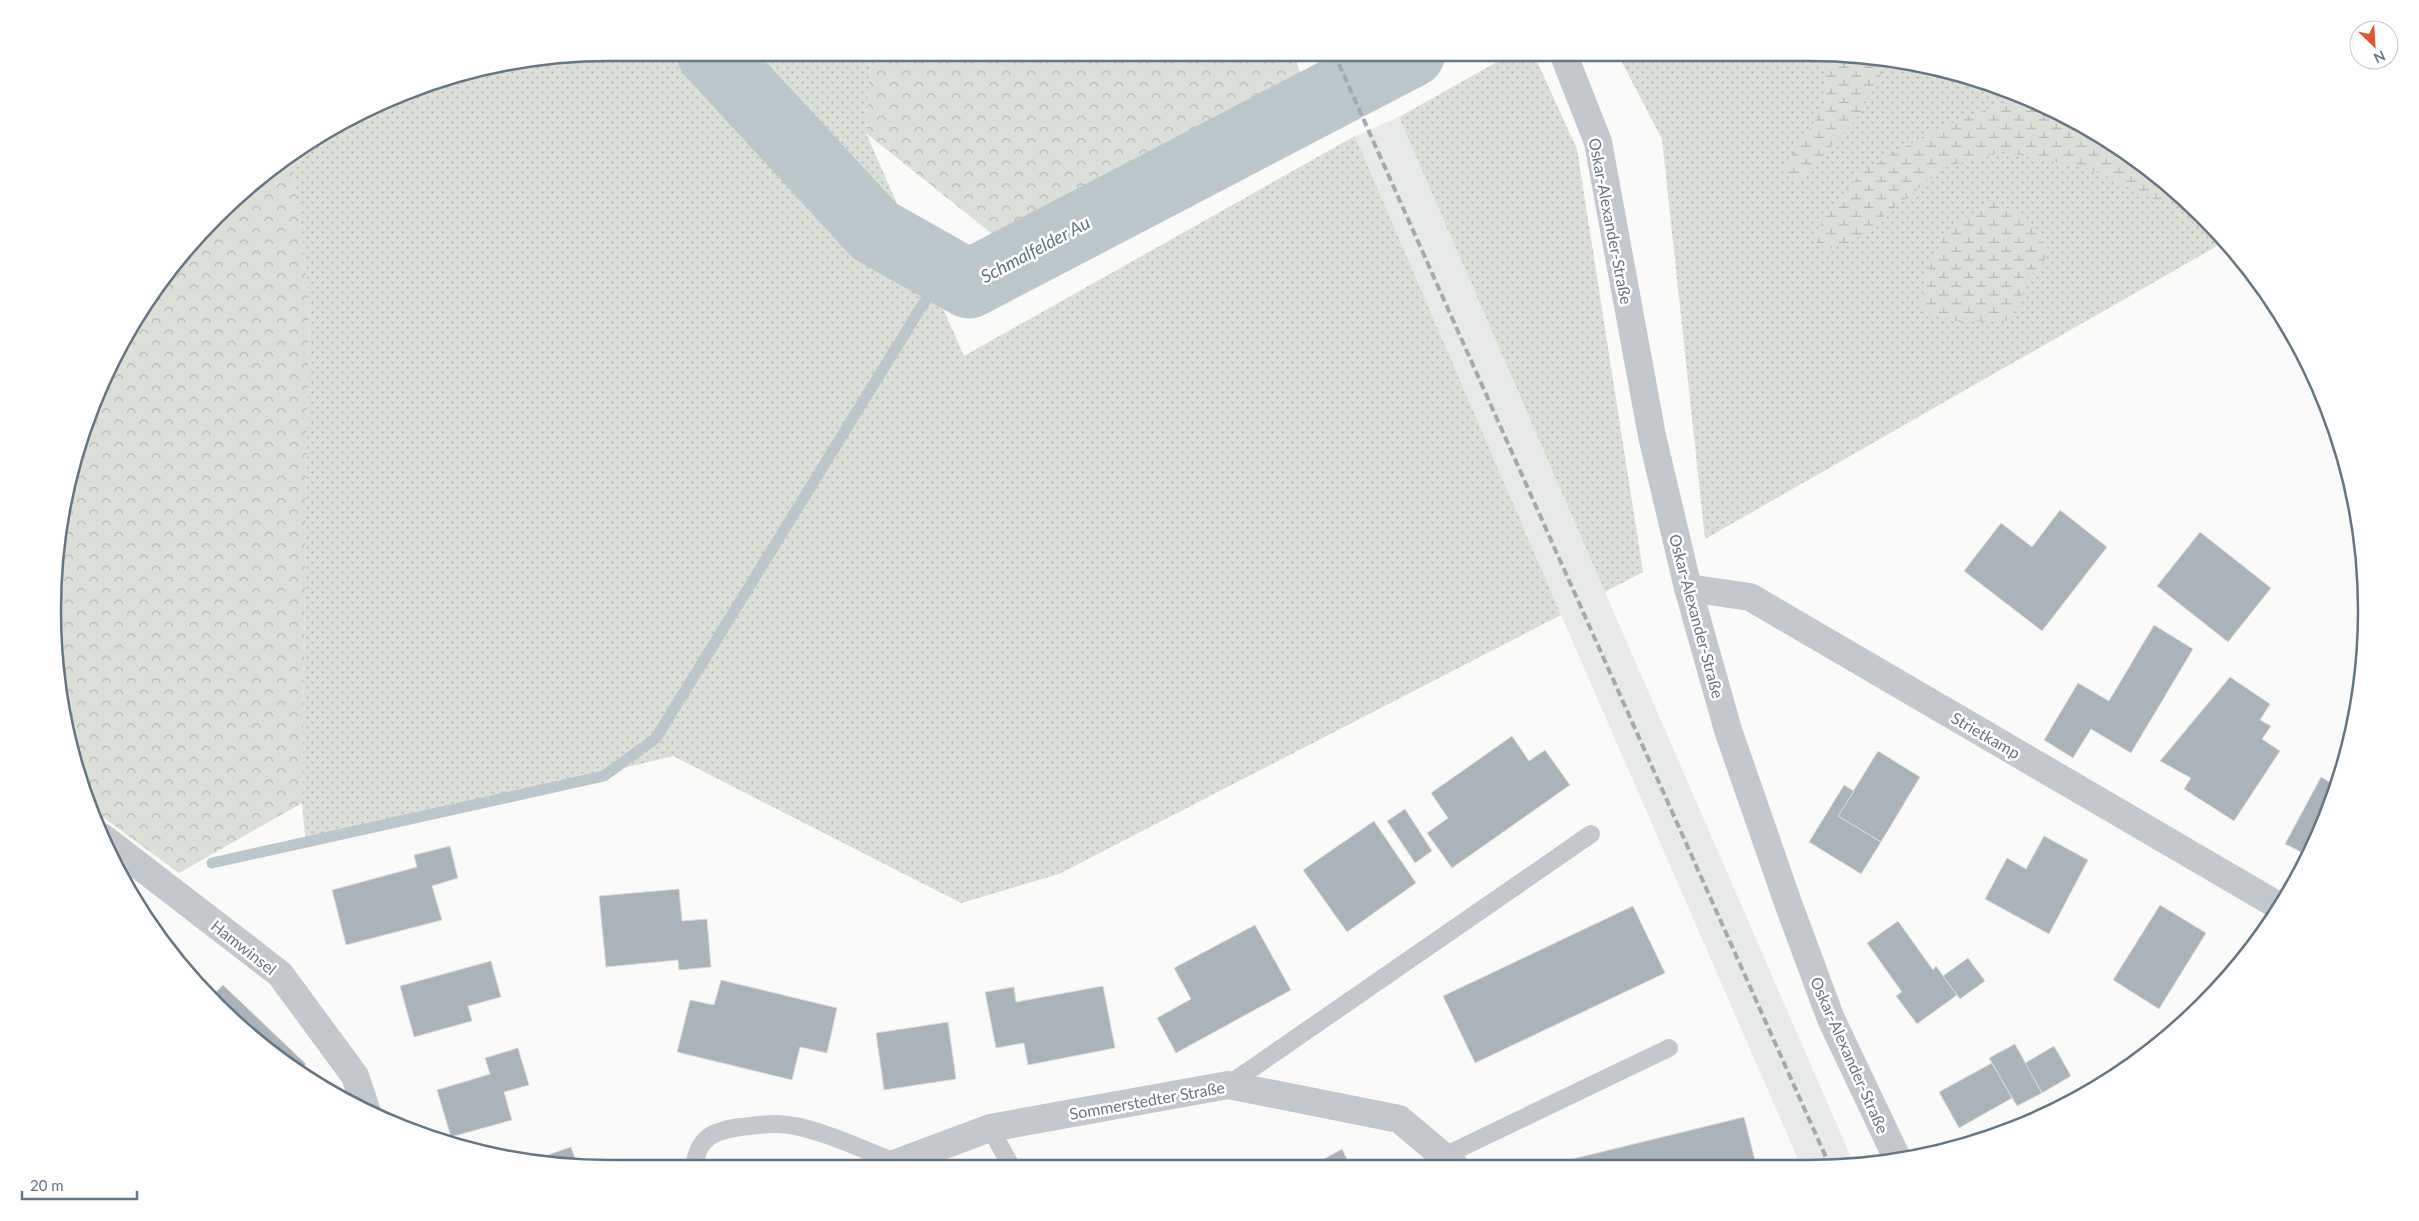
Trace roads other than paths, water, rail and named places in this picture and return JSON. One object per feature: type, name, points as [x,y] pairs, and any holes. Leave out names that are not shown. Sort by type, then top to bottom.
[{"type":"street","name":"Oskar-Alexander-Straße","points":[[1566,61],[1598,142],[1652,436],[1688,588],[1728,730],[1788,903],[1831,1019],[1894,1153]]},
{"type":"street","name":"Strietkamp","points":[[1688,588],[1750,596],[2273,903]]},
{"type":"street","name":"Hamwinsel","points":[[116,849],[280,974],[355,1076],[363,1100]]},
{"type":"street","name":"Sommerstedter Straße","points":[[906,1160],[990,1128],[1228,1085],[1399,1119],[1448,1160]]},
{"type":"lane","points":[[1228,1085],[1591,834]]},
{"type":"lane","points":[[1451,1160],[1669,1048]]},
{"type":"lane","points":[[695,1160],[696,1150],[709,1136],[722,1129],[776,1123],[817,1132],[881,1160]]},
{"type":"lane","points":[[990,1128],[1008,1160]]},
{"type":"waterway","name":"Schmalfelder Au","points":[[718,61],[875,231],[969,284],[1396,61]]},
{"type":"waterway","points":[[212,863],[604,776],[656,738],[944,270]]},
{"type":"railway","points":[[1338,61],[1827,1159]]}]
